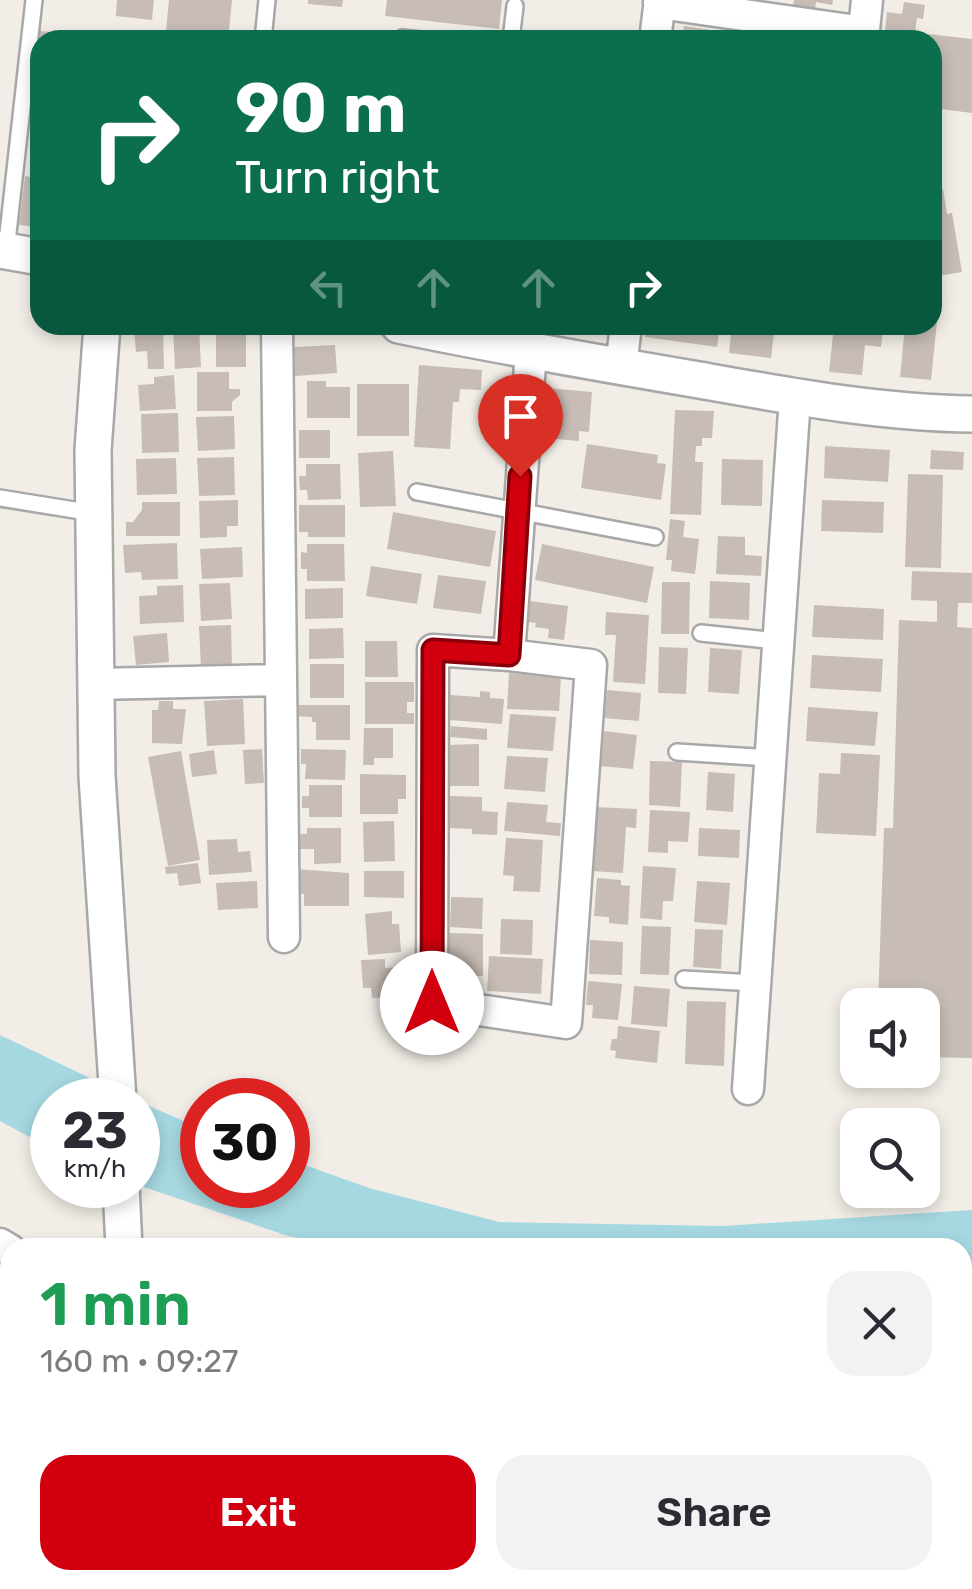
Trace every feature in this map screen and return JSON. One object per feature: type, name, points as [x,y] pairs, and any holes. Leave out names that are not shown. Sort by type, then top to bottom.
[{"type":"street","points":[[864,30],[867,0]]},
{"type":"street","points":[[657,30],[659,2],[827,30]]},
{"type":"street","points":[[101,335],[92,450],[97,776],[117,1078]]},
{"type":"street","points":[[278,335],[284,937]]},
{"type":"street","points":[[485,335],[531,351],[795,397],[972,414]]},
{"type":"street","points":[[621,367],[625,335]]},
{"type":"street","points":[[509,655],[531,351]]},
{"type":"street","points":[[748,1089],[795,397]]},
{"type":"street","points":[[433,650],[509,655],[591,666],[566,1024],[432,1003],[433,650]]},
{"type":"street","points":[[96,684],[281,680]]},
{"type":"street","points":[[123,1208],[124,1238]]},
{"type":"lane","points":[[32,30],[34,0]]},
{"type":"lane","points":[[264,30],[267,0]]},
{"type":"lane","points":[[513,30],[515,6]]},
{"type":"lane","points":[[15,253],[30,53]]},
{"type":"lane","points":[[417,492],[655,537]]},
{"type":"lane","points":[[0,498],[93,513]]},
{"type":"lane","points":[[701,634],[777,642]]},
{"type":"lane","points":[[678,752],[770,758]]},
{"type":"lane","points":[[684,979],[755,984]]},
{"type":"water","points":[[0,1035],[90,1078],[30,1078],[30,1137],[0,1121]]},
{"type":"water","points":[[160,1111],[180,1119],[180,1199],[160,1192]]},
{"type":"water","points":[[310,1167],[369,1188],[499,1222],[723,1226],[972,1210],[972,1238],[298,1238],[206,1208],[310,1208]]},
{"type":"building","points":[[117,0],[154,0],[152,20],[116,16]]},
{"type":"building","points":[[169,0],[232,0],[229,30],[166,30]]},
{"type":"building","points":[[308,0],[343,0],[342,7],[308,4]]},
{"type":"building","points":[[387,0],[502,0],[499,29],[385,16]]},
{"type":"building","points":[[794,0],[833,0],[832,5],[816,2],[815,10],[793,6]]},
{"type":"building","points":[[904,2],[925,5],[923,19],[917,18],[915,30],[885,30],[887,12],[902,14]]},
{"type":"building","points":[[942,36],[972,39],[972,113],[942,109]]},
{"type":"building","points":[[25,176],[30,177],[30,226],[19,225]]},
{"type":"building","points":[[942,189],[947,214],[952,213],[962,272],[942,275]]},
{"type":"building","points":[[135,335],[163,335],[164,369],[148,369],[147,351],[136,352]]},
{"type":"building","points":[[173,335],[199,335],[201,367],[175,369]]},
{"type":"building","points":[[216,335],[246,335],[246,367],[216,367]]},
{"type":"building","points":[[645,335],[719,335],[717,347]]},
{"type":"building","points":[[731,335],[774,335],[771,358],[729,353]]},
{"type":"building","points":[[833,335],[882,335],[881,347],[865,345],[862,375],[829,372]]},
{"type":"building","points":[[904,335],[936,335],[931,380],[900,377]]},
{"type":"building","points":[[335,345],[337,373],[295,376],[294,347]]},
{"type":"building","points":[[419,365],[482,370],[481,390],[460,389],[459,402],[453,402],[450,449],[414,447]]},
{"type":"building","points":[[197,372],[229,372],[229,389],[240,389],[240,395],[232,402],[232,411],[197,411]]},
{"type":"building","points":[[174,375],[176,409],[140,411],[138,385],[154,384],[154,377]]},
{"type":"building","points":[[307,381],[326,381],[326,387],[350,387],[350,418],[307,418]]},
{"type":"building","points":[[357,384],[409,384],[409,436],[357,436]]},
{"type":"building","points":[[548,388],[592,392],[589,432],[579,431],[579,441],[544,438]]},
{"type":"building","points":[[675,410],[714,411],[712,438],[702,438],[702,446],[696,446],[695,462],[703,462],[701,515],[670,514]]},
{"type":"building","points":[[178,413],[179,452],[142,453],[141,414]]},
{"type":"building","points":[[234,416],[235,449],[198,451],[196,417]]},
{"type":"building","points":[[299,430],[330,430],[330,458],[299,458]]},
{"type":"building","points":[[587,444],[658,455],[657,463],[666,464],[661,500],[581,488]]},
{"type":"building","points":[[825,446],[890,450],[888,482],[824,478]]},
{"type":"building","points":[[931,450],[964,452],[963,470],[930,469]]},
{"type":"building","points":[[393,451],[396,506],[360,507],[358,453]]},
{"type":"building","points":[[234,457],[235,495],[199,496],[197,458]]},
{"type":"building","points":[[176,458],[177,494],[137,495],[136,459]]},
{"type":"building","points":[[722,459],[763,460],[762,506],[721,505]]},
{"type":"building","points":[[306,464],[340,464],[341,499],[308,500],[307,490],[300,490],[299,476],[306,476]]},
{"type":"building","points":[[908,474],[943,475],[941,568],[905,567]]},
{"type":"building","points":[[238,500],[238,526],[227,526],[227,537],[200,538],[199,501]]},
{"type":"building","points":[[822,500],[884,502],[883,533],[821,531]]},
{"type":"building","points":[[142,502],[180,502],[180,536],[126,536],[126,522],[133,522],[142,510]]},
{"type":"building","points":[[299,505],[345,505],[345,537],[308,537],[308,532],[299,532]]},
{"type":"building","points":[[393,512],[496,531],[490,567],[387,549]]},
{"type":"building","points":[[670,519],[685,521],[683,537],[699,539],[695,574],[671,571],[672,560],[666,560]]},
{"type":"building","points":[[718,536],[745,537],[745,555],[762,556],[761,576],[716,574]]},
{"type":"building","points":[[177,543],[178,579],[142,580],[141,572],[125,573],[123,545]]},
{"type":"building","points":[[307,544],[344,544],[345,581],[307,581],[307,569],[301,569],[301,552],[307,553]]},
{"type":"building","points":[[542,544],[654,567],[647,603],[535,580]]},
{"type":"building","points":[[242,547],[243,577],[202,579],[200,549]]},
{"type":"building","points":[[371,566],[422,574],[417,604],[366,596]]},
{"type":"building","points":[[912,571],[972,573],[972,603],[958,603],[957,627],[972,628],[972,1058],[940,1057],[940,988],[879,988],[884,828],[893,828],[899,620],[937,622],[937,601],[911,600]]},
{"type":"building","points":[[438,575],[486,581],[481,614],[433,608]]},
{"type":"building","points":[[710,581],[750,583],[749,620],[709,618]]},
{"type":"building","points":[[662,582],[690,582],[689,634],[661,634]]},
{"type":"building","points":[[230,583],[232,619],[201,621],[199,584]]},
{"type":"building","points":[[183,585],[184,622],[140,624],[139,596],[157,595],[157,586]]},
{"type":"building","points":[[343,588],[343,618],[305,619],[305,589]]},
{"type":"building","points":[[530,601],[568,606],[564,640],[548,638],[549,629],[528,622]]},
{"type":"building","points":[[814,605],[884,609],[883,640],[812,637]]},
{"type":"building","points":[[606,612],[649,615],[645,684],[613,682],[616,635],[605,635]]},
{"type":"building","points":[[231,625],[232,667],[201,668],[199,626]]},
{"type":"building","points":[[343,628],[344,658],[309,659],[309,629]]},
{"type":"building","points":[[167,633],[169,662],[136,665],[133,636]]},
{"type":"building","points":[[365,641],[397,641],[398,677],[365,677]]},
{"type":"building","points":[[659,647],[688,648],[686,694],[658,693]]},
{"type":"building","points":[[710,648],[742,650],[739,694],[708,692]]},
{"type":"building","points":[[812,655],[883,659],[881,692],[810,688]]},
{"type":"building","points":[[310,664],[344,664],[344,698],[310,698]]},
{"type":"building","points":[[509,673],[561,676],[559,711],[507,709]]},
{"type":"building","points":[[365,682],[414,682],[414,702],[407,702],[407,713],[414,713],[414,724],[365,724]]},
{"type":"building","points":[[607,690],[641,693],[639,721],[604,718]]},
{"type":"building","points":[[480,691],[490,692],[490,698],[504,699],[502,724],[449,720],[450,695],[480,697]]},
{"type":"building","points":[[243,699],[245,744],[207,746],[204,701]]},
{"type":"building","points":[[159,701],[173,701],[173,709],[186,709],[182,744],[152,743],[152,710],[158,710]]},
{"type":"building","points":[[295,705],[350,705],[350,740],[316,740],[316,722],[312,722],[312,717],[294,716]]},
{"type":"building","points":[[808,707],[878,712],[875,746],[806,741]]},
{"type":"building","points":[[510,714],[556,717],[553,751],[507,748]]},
{"type":"building","points":[[451,726],[487,729],[487,740],[450,737]]},
{"type":"building","points":[[364,728],[393,728],[393,758],[374,758],[374,765],[363,765]]},
{"type":"building","points":[[604,731],[637,735],[633,769],[600,766]]},
{"type":"building","points":[[479,744],[479,786],[448,786],[448,745]]},
{"type":"building","points":[[262,749],[264,783],[245,784],[243,750]]},
{"type":"building","points":[[301,749],[346,750],[345,780],[305,779]]},
{"type":"building","points":[[214,750],[217,774],[192,777],[189,754]]},
{"type":"building","points":[[181,751],[200,860],[168,866],[148,757]]},
{"type":"building","points":[[841,753],[880,755],[876,836],[816,833],[819,773],[840,774]]},
{"type":"building","points":[[507,756],[548,758],[545,792],[504,789]]},
{"type":"building","points":[[650,761],[682,762],[680,807],[649,805]]},
{"type":"building","points":[[708,772],[735,774],[733,812],[706,810]]},
{"type":"building","points":[[360,774],[406,775],[406,799],[398,799],[398,814],[360,814]]},
{"type":"building","points":[[309,785],[342,785],[342,817],[309,817],[309,808],[302,808],[302,796],[309,796]]},
{"type":"building","points":[[448,796],[482,797],[482,811],[498,812],[497,835],[447,828]]},
{"type":"building","points":[[507,802],[548,805],[546,822],[561,823],[560,836],[504,831]]},
{"type":"building","points":[[595,807],[637,809],[636,828],[626,827],[623,873],[591,871]]},
{"type":"building","points":[[650,810],[690,812],[688,842],[668,841],[668,853],[648,852]]},
{"type":"building","points":[[394,821],[395,861],[364,862],[363,822]]},
{"type":"building","points":[[307,828],[341,828],[341,863],[314,864],[314,849],[298,849],[298,834],[307,834]]},
{"type":"building","points":[[699,828],[740,830],[739,858],[698,856]]},
{"type":"building","points":[[506,838],[543,840],[540,892],[513,891],[514,876],[503,875]]},
{"type":"building","points":[[237,839],[238,852],[250,851],[252,872],[209,875],[207,840]]},
{"type":"building","points":[[198,863],[201,883],[179,886],[177,873],[166,874],[165,867]]},
{"type":"building","points":[[643,866],[676,868],[673,901],[663,901],[662,920],[640,918]]},
{"type":"building","points":[[296,869],[349,873],[349,906],[304,906]]},
{"type":"building","points":[[364,871],[404,871],[404,898],[364,897]]},
{"type":"building","points":[[597,878],[621,880],[621,885],[630,886],[628,925],[594,916]]},
{"type":"building","points":[[257,881],[258,908],[218,910],[216,883]]},
{"type":"building","points":[[697,881],[730,883],[727,925],[694,922]]},
{"type":"building","points":[[451,897],[483,898],[482,929],[450,927]]},
{"type":"building","points":[[392,911],[392,924],[399,924],[401,952],[368,955],[365,914]]},
{"type":"building","points":[[501,919],[533,920],[532,955],[500,954]]},
{"type":"building","points":[[642,926],[671,927],[669,975],[640,974]]},
{"type":"building","points":[[695,929],[723,930],[721,969],[693,967]]},
{"type":"building","points":[[448,933],[483,934],[483,976],[448,976]]},
{"type":"building","points":[[590,940],[623,942],[622,975],[589,974]]},
{"type":"building","points":[[489,956],[543,959],[541,994],[487,991]]},
{"type":"building","points":[[385,959],[385,968],[401,967],[403,996],[372,998],[371,988],[363,988],[361,960]]},
{"type":"building","points":[[588,981],[622,984],[618,1020],[592,1018],[593,1005],[586,1005]]},
{"type":"building","points":[[634,986],[670,989],[667,1027],[631,1024]]},
{"type":"building","points":[[687,1001],[726,1002],[724,1066],[685,1064]]},
{"type":"building","points":[[618,1026],[660,1031],[657,1063],[615,1058],[616,1051],[610,1050],[612,1039],[617,1039]]},
{"type":"route","points":[[432,1003],[433,650],[509,655],[520,476]]}]
